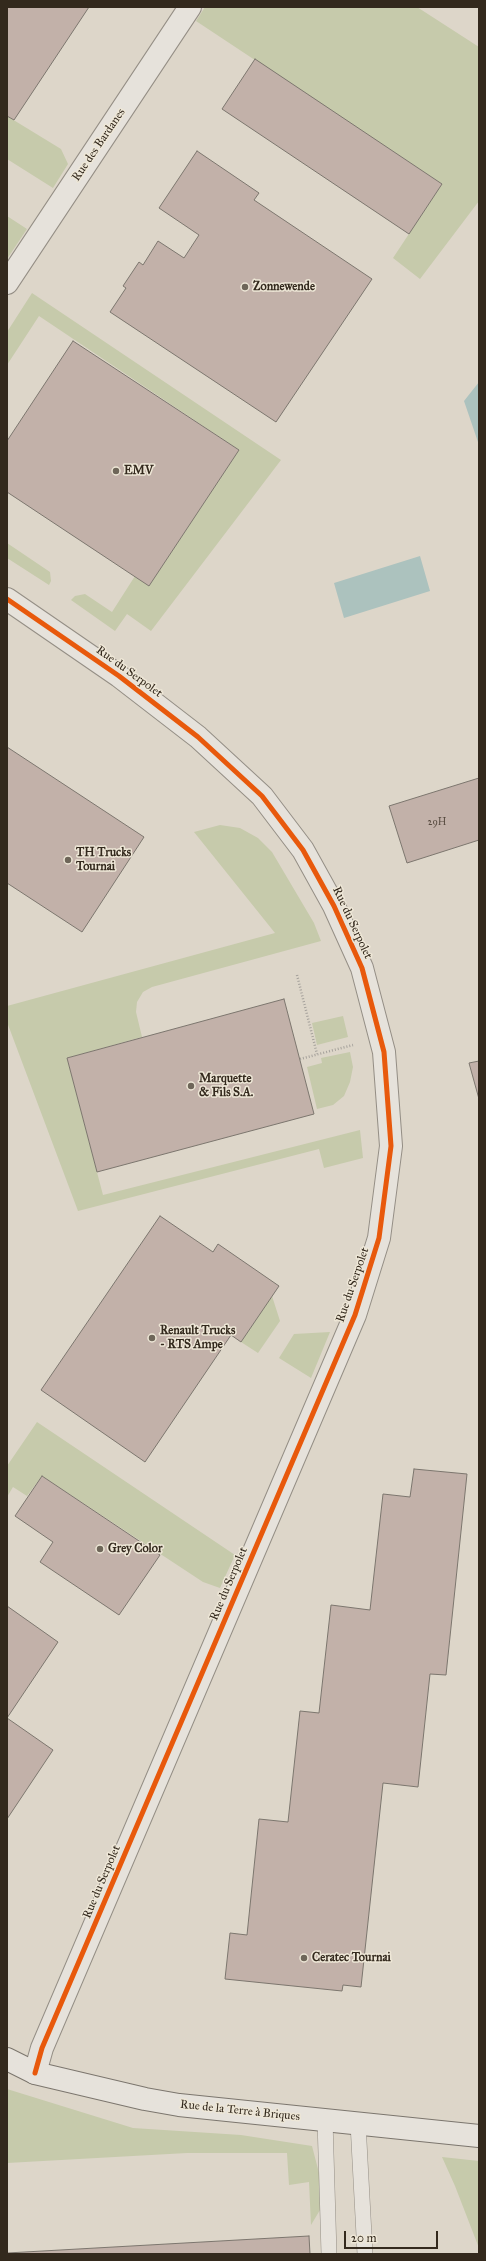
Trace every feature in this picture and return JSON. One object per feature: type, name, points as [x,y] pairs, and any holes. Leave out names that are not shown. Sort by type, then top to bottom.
[{"type":"street","name":"Rue des Bardanes","points":[[7,283],[190,7]]},
{"type":"street","name":"Rue du Serpolet","points":[[7,598],[119,676],[198,737],[262,796],[303,850],[334,906],[362,968],[384,1052],[391,1146],[379,1238],[355,1315],[42,2048],[35,2073]]},
{"type":"street","name":"Rue de la Terre à Briques","points":[[7,2059],[35,2073],[145,2100],[479,2136]]},
{"type":"lane","points":[[325,2120],[329,2254]]},
{"type":"lane","points":[[358,2123],[365,2254]]},
{"type":"path","points":[[297,975],[317,1054]]},
{"type":"path","points":[[300,1059],[380,1038]]},
{"type":"green space","points":[[205,7],[417,7],[479,47],[479,201],[420,279],[393,258],[442,184],[196,21]]},
{"type":"green space","points":[[7,116],[61,149],[68,164],[53,188],[7,159]]},
{"type":"green space","points":[[7,216],[27,229],[7,259]]},
{"type":"green space","points":[[32,293],[281,460],[151,631],[127,614],[115,631],[71,600],[75,596],[85,594],[112,612],[135,576],[149,586],[239,450],[39,316],[7,365],[7,332]]},
{"type":"green space","points":[[7,543],[50,572],[51,581],[49,585],[7,558]]},
{"type":"green space","points":[[220,825],[240,828],[258,838],[272,852],[314,923],[321,941],[152,987],[143,992],[137,1002],[136,1012],[142,1037],[67,1058],[103,1195],[360,1130],[363,1158],[324,1168],[319,1149],[78,1211],[7,1022],[7,1006],[275,933],[194,832]]},
{"type":"green space","points":[[343,1016],[348,1037],[317,1045],[312,1023]]},
{"type":"green space","points":[[350,1052],[353,1067],[350,1082],[344,1096],[333,1105],[317,1109],[307,1067],[322,1063],[321,1058]]},
{"type":"green space","points":[[272,1296],[280,1321],[258,1353],[241,1342]]},
{"type":"green space","points":[[330,1332],[311,1378],[279,1358],[294,1334]]},
{"type":"green space","points":[[37,1422],[235,1555],[220,1588],[203,1582],[42,1476],[27,1496],[13,1487],[7,1497],[7,1466]]},
{"type":"green space","points":[[7,2089],[133,2128],[241,2135],[312,2146],[326,2200],[311,2225],[309,2182],[289,2185],[287,2153],[187,2153],[7,2163]]},
{"type":"green space","points":[[442,2157],[479,2161],[479,2248],[455,2186]]},
{"type":"water","points":[[479,382],[479,445],[464,401]]},
{"type":"water","points":[[420,556],[430,591],[344,618],[334,583]]},
{"type":"building","points":[[7,7],[89,7],[14,120],[7,116]]},
{"type":"building","points":[[255,59],[442,184],[409,234],[222,109]]},
{"type":"building","name":"Zonnewende","points":[[197,151],[259,193],[254,200],[372,279],[276,422],[110,312],[126,288],[123,286],[139,262],[143,265],[158,241],[184,258],[199,235],[159,208]]},
{"type":"building","name":"EMV","points":[[73,341],[239,450],[149,586],[7,492],[7,441]]},
{"type":"building","name":"TH Trucks Tournai","points":[[7,747],[144,837],[82,932],[7,883]]},
{"type":"building","points":[[479,778],[479,840],[407,863],[389,806]]},
{"type":"building","name":"Marquette & Fils S.A.","points":[[284,999],[314,1114],[97,1172],[67,1058]]},
{"type":"building","points":[[479,1061],[479,1099],[469,1063]]},
{"type":"building","name":"Renault Trucks - RTS Ampe","points":[[160,1216],[213,1252],[218,1244],[279,1286],[241,1342],[231,1335],[145,1462],[41,1390]]},
{"type":"building","points":[[414,1469],[467,1474],[446,1675],[430,1674],[418,1787],[383,1783],[361,1987],[343,1985],[342,1991],[225,1979],[230,1933],[247,1935],[259,1819],[288,1822],[300,1711],[319,1713],[331,1605],[370,1610],[383,1494],[410,1497]]},
{"type":"building","name":"Grey Color","points":[[42,1476],[160,1555],[119,1615],[40,1562],[53,1542],[15,1516]]},
{"type":"building","points":[[7,1606],[58,1642],[7,1718]]},
{"type":"building","points":[[7,1718],[53,1750],[7,1819]]},
{"type":"building","points":[[309,2236],[310,2254],[7,2254],[7,2253]]},
{"type":"cycle path","points":[[7,599],[119,676],[198,737],[262,796],[303,850],[334,906],[362,968],[384,1052],[391,1146],[379,1238],[355,1315],[42,2048],[35,2073]]},
{"type":"place","name":"Zonnewende","points":[[245,287]]},
{"type":"place","name":"EMV","points":[[116,471]]},
{"type":"place","name":"TH Trucks Tournai","points":[[68,860]]},
{"type":"place","name":"Marquette & Fils S.A.","points":[[191,1086]]},
{"type":"place","name":"Renault Trucks - RTS Ampe","points":[[152,1338]]},
{"type":"place","name":"Grey Color","points":[[100,1549]]},
{"type":"place","name":"Ceratec Tournai","points":[[304,1958]]}]
